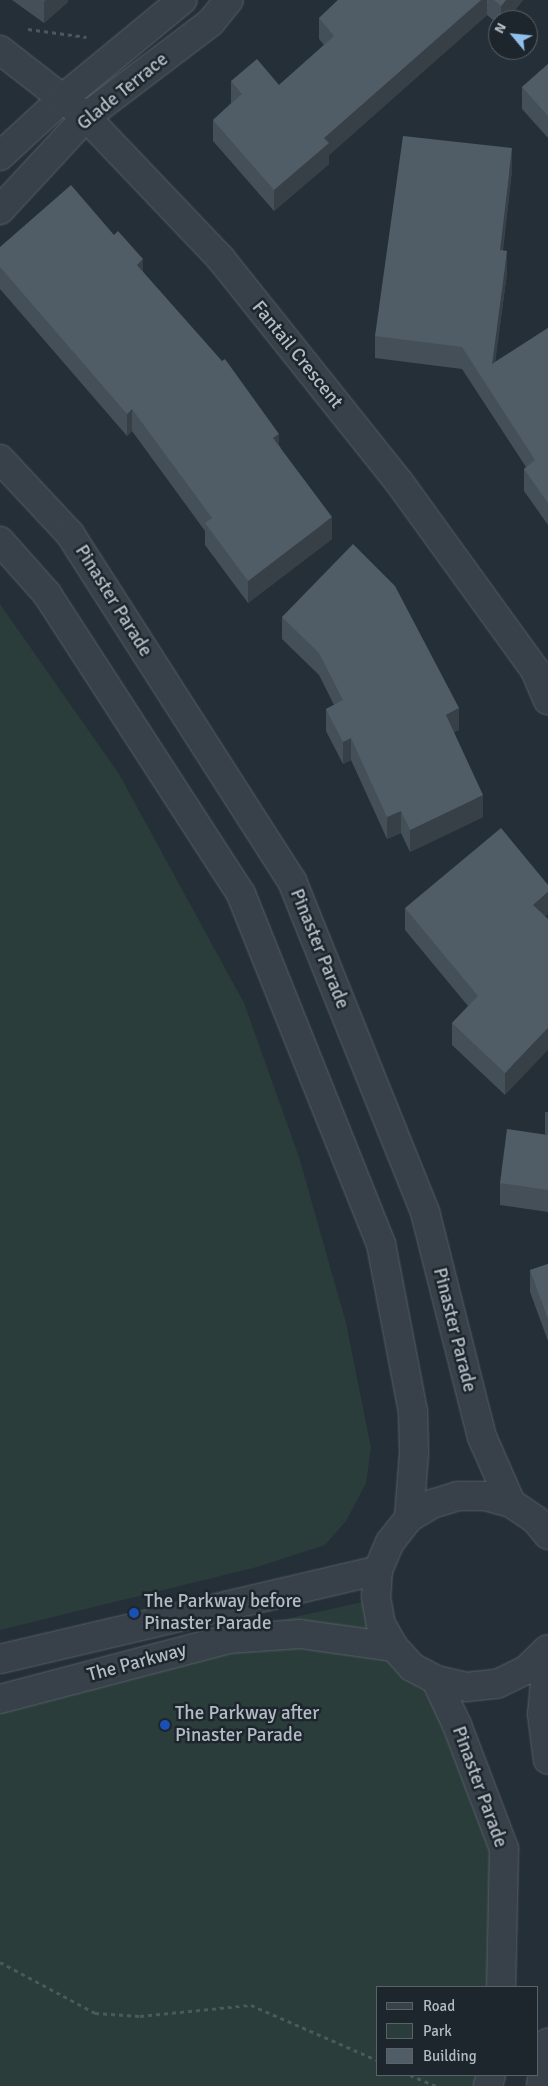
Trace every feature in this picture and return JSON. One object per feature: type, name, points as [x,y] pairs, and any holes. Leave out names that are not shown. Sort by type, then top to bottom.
[{"type":"street","name":"Glade Terrace","points":[[0,156],[62,99],[182,0]]},
{"type":"street","name":"Glade Terrace","points":[[0,210],[86,118],[210,22],[229,0]]},
{"type":"street","name":"Fantail Crescent","points":[[0,50],[86,118],[221,259],[399,482],[536,670],[548,700]]},
{"type":"street","name":"Pinaster Parade","points":[[0,459],[70,534],[292,881],[425,1212],[482,1437],[510,1503]]},
{"type":"street","points":[[0,541],[46,594],[241,894],[381,1244],[413,1411],[414,1453],[409,1518]]},
{"type":"street","points":[[544,1525],[510,1503],[484,1496],[458,1496],[432,1504],[409,1518],[390,1542],[378,1570],[376,1597],[381,1624],[394,1647],[412,1667],[436,1680],[466,1687],[497,1684],[526,1670],[548,1649]]},
{"type":"street","name":"The Parkway","points":[[0,1659],[378,1570]]},
{"type":"street","name":"The Parkway","points":[[0,1699],[228,1639],[300,1634],[394,1647]]},
{"type":"street","points":[[548,1653],[542,1714],[548,1760]]},
{"type":"street","name":"Pinaster Parade","points":[[436,1680],[457,1725],[504,1849],[501,1986]]},
{"type":"street","points":[[541,2086],[548,2042]]},
{"type":"path","points":[[21,28],[87,37],[94,32]]},
{"type":"path","points":[[0,1962],[96,2013],[140,2016],[250,2005],[376,2060]]},
{"type":"path","points":[[412,2076],[436,2086]]},
{"type":"green space","points":[[0,604],[119,774],[244,1003],[299,1157],[346,1323],[371,1448],[366,1483],[346,1521],[325,1545],[257,1567],[0,1630]]},
{"type":"green space","points":[[372,1600],[434,1681],[506,1848],[502,1986],[376,1986],[376,2076],[492,2076],[490,2086],[0,2086],[0,1697],[164,1646]]},
{"type":"building","points":[[338,0],[481,0],[324,138],[329,143],[274,190],[213,120],[242,94],[231,81],[257,59],[279,85],[334,36],[319,18]]},
{"type":"building","points":[[494,0],[506,0],[501,6]]},
{"type":"building","points":[[548,64],[548,116],[522,87]]},
{"type":"building","points":[[403,136],[512,148],[500,250],[507,251],[492,364],[548,328],[548,503],[524,469],[535,460],[462,347],[375,336]]},
{"type":"building","points":[[71,185],[114,235],[118,231],[143,259],[137,265],[222,361],[225,359],[279,434],[273,438],[332,517],[248,581],[205,523],[212,518],[132,409],[127,414],[0,267],[0,247]]},
{"type":"building","points":[[353,544],[395,586],[459,708],[446,715],[483,795],[410,830],[401,811],[387,817],[351,738],[343,742],[326,709],[343,700],[319,653],[282,617]]},
{"type":"building","points":[[501,828],[548,885],[548,892],[533,905],[548,919],[548,1028],[505,1073],[452,1023],[478,996],[405,908]]},
{"type":"building","points":[[507,1129],[548,1135],[548,1190],[500,1183]]},
{"type":"building","points":[[548,1264],[548,1319],[530,1270]]},
{"type":"place","name":"The Parkway before Pinaster Parade","points":[[134,1613]]},
{"type":"place","name":"The Parkway after Pinaster Parade","points":[[165,1725]]}]
